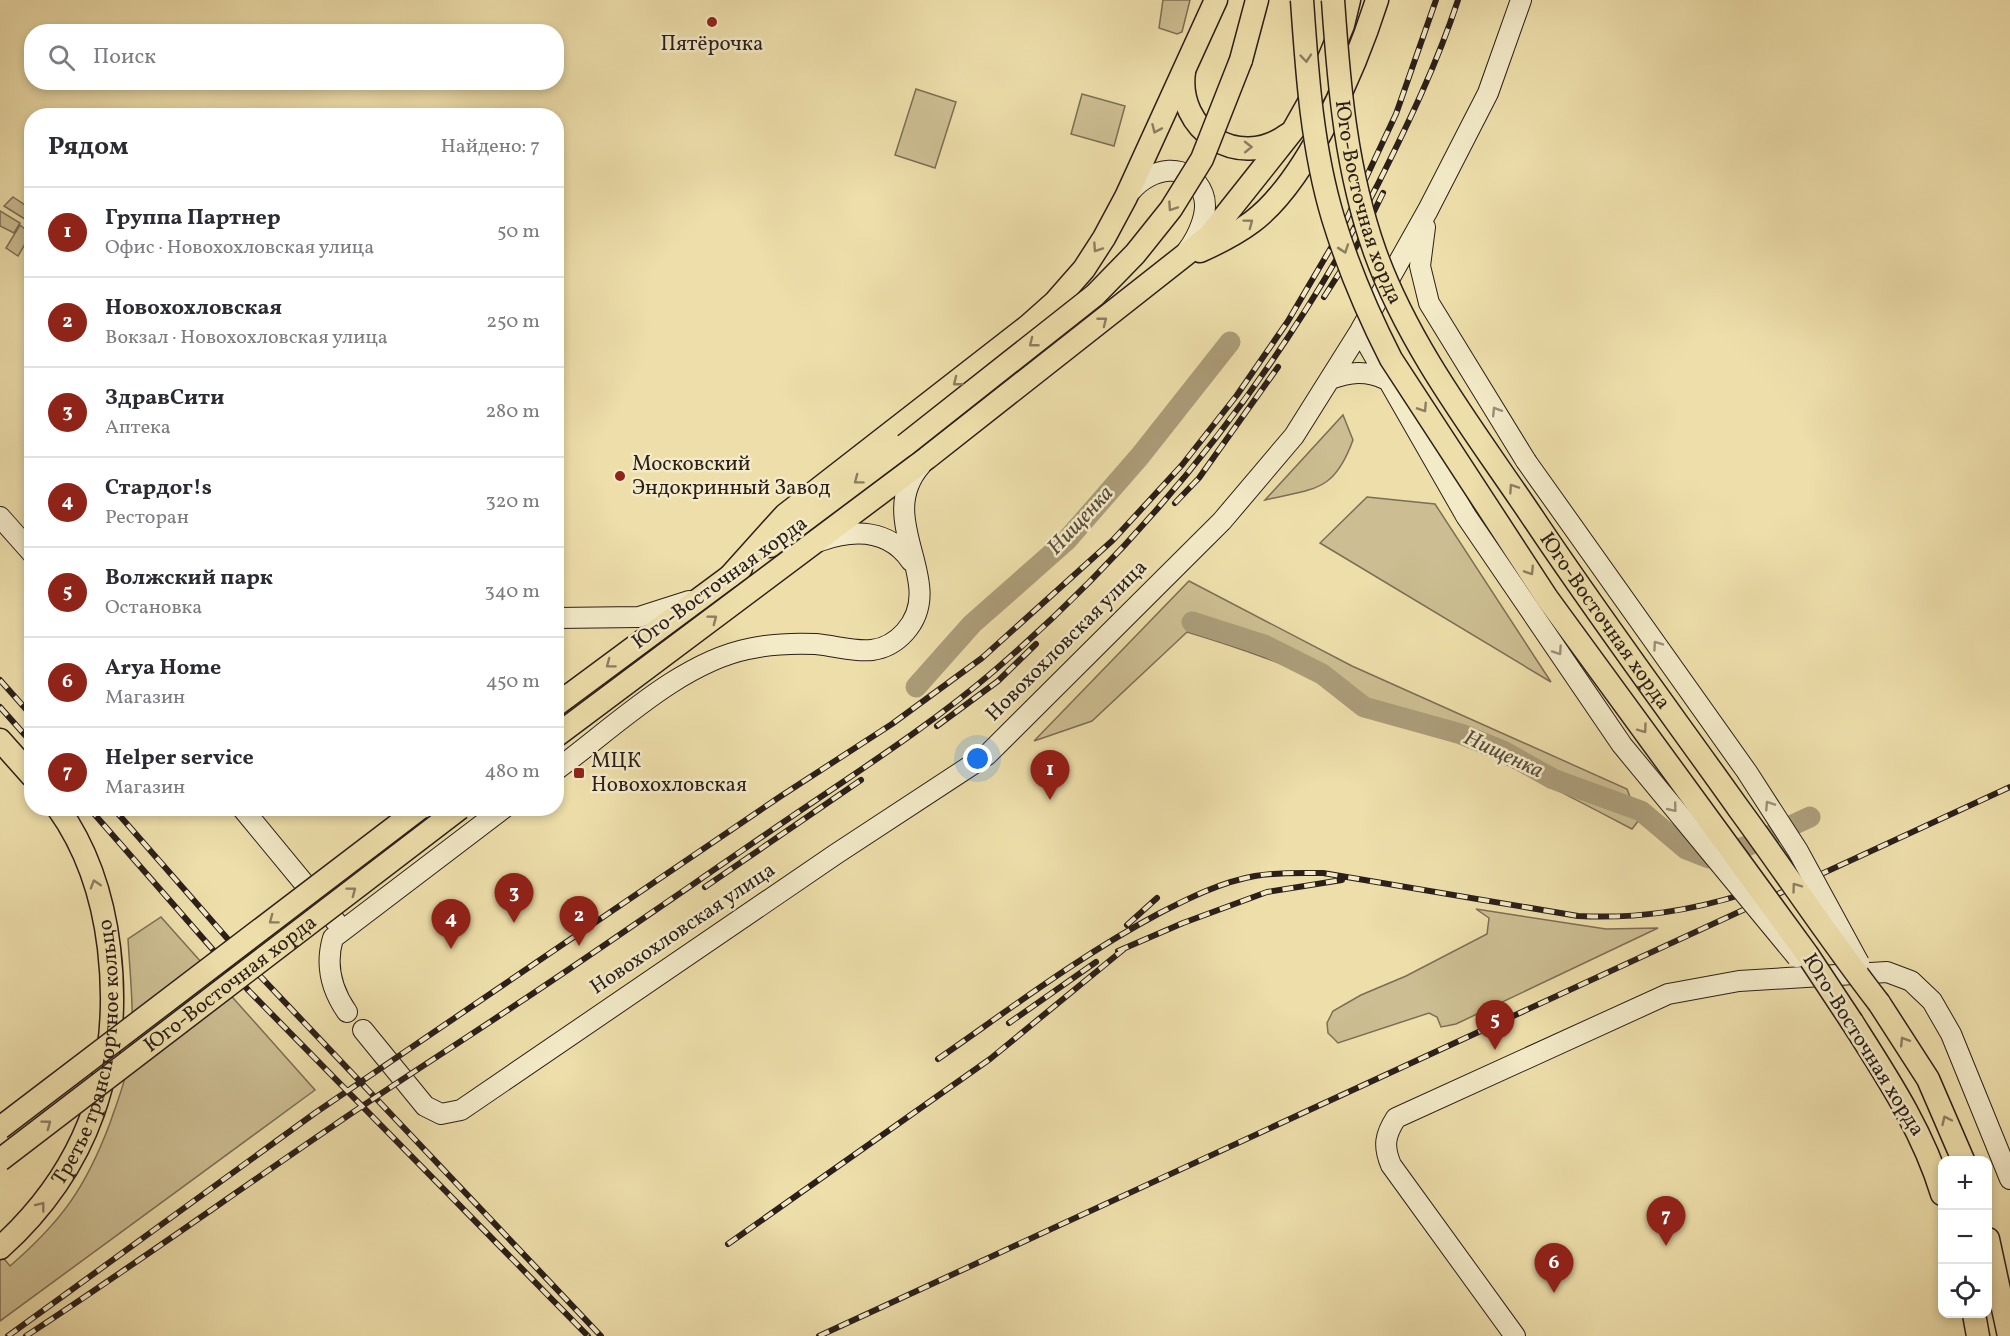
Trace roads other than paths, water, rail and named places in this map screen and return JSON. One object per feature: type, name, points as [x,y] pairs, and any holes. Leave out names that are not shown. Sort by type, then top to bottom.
[{"type":"main road","points":[[730,576],[785,515],[1028,327],[1084,269],[1126,197],[1216,0]]},
{"type":"main road","points":[[1241,60],[1246,0]]},
{"type":"main road","name":"Юго-Восточная хорда","points":[[564,699],[904,445],[1095,295],[1136,254],[1171,209],[1202,159],[1241,60],[1257,0]]},
{"type":"main road","name":"Юго-Восточная хорда","points":[[1302,0],[1310,107],[1333,218],[1372,320],[1391,359],[1547,598],[1808,954],[1898,1094],[1922,1139],[1938,1183]]},
{"type":"main road","name":"Юго-Восточная хорда","points":[[1333,0],[1340,101],[1348,155],[1360,206],[1376,254],[1412,332],[1440,380],[1576,582],[1880,1003],[1928,1079],[1961,1156]]},
{"type":"main road","name":"Юго-Восточная хорда","points":[[564,730],[927,458],[1209,236],[1294,129],[1316,90],[1343,25],[1349,0]]},
{"type":"main road","points":[[1180,261],[1225,240],[1253,222],[1278,196],[1326,123],[1377,0]]},
{"type":"main road","points":[[1185,64],[1182,84],[1184,99],[1190,114],[1207,135],[1227,145],[1249,148],[1279,140],[1294,129]]},
{"type":"main road","points":[[0,740],[24,767]]},
{"type":"main road","name":"Третье транспортное кольцо","points":[[0,1248],[48,1196],[80,1145],[100,1095],[112,1018],[112,977],[100,899],[88,862],[62,816]]},
{"type":"main road","name":"Юго-Восточная хорда","points":[[0,1128],[410,816]]},
{"type":"main road","name":"Юго-Восточная хорда","points":[[0,1160],[450,816]]},
{"type":"main road","points":[[1992,1257],[2009,1336]]},
{"type":"main road","points":[[1975,1318],[1978,1336]]},
{"type":"street","name":"Новохохловская улица","points":[[363,1030],[425,1106],[441,1114],[461,1110],[826,860],[987,755],[1222,521],[1294,436],[1360,331],[1428,210],[1488,93],[1521,0]]},
{"type":"street","points":[[1126,197],[1140,181],[1159,172],[1180,172],[1197,185],[1203,195],[1204,210],[1196,239],[1180,261]]},
{"type":"street","points":[[1428,210],[1420,250],[1420,266],[1429,303],[1526,461],[1747,772],[1792,841],[1880,1003]]},
{"type":"street","points":[[1360,331],[1385,379],[1466,516],[1622,745],[1852,1022]]},
{"type":"street","points":[[1330,379],[1358,372],[1372,372],[1385,379]]},
{"type":"street","points":[[564,764],[665,688],[692,670],[721,656],[786,643],[818,644],[861,652],[891,644],[907,630],[917,612],[920,592],[907,540],[904,506],[909,482],[927,458]]},
{"type":"street","points":[[0,517],[24,545]]},
{"type":"street","points":[[814,543],[850,534],[880,536],[906,553],[916,571]]},
{"type":"street","points":[[564,618],[639,617],[660,612],[708,592]]},
{"type":"street","points":[[250,816],[341,929]]},
{"type":"street","points":[[347,1012],[333,987],[328,963],[333,938],[341,929],[493,816]]},
{"type":"street","points":[[1515,1336],[1390,1166],[1384,1149],[1388,1132],[1396,1118],[1668,994],[1739,981],[1887,972],[1911,981],[1932,1001],[1951,1034],[2010,1179]]},
{"type":"waterway","name":"Нищенка","points":[[916,687],[972,624],[1066,541],[1140,456],[1230,342]]},
{"type":"waterway","name":"Нищенка","points":[[1192,622],[1264,645],[1322,674],[1364,707],[1461,734],[1503,751],[1553,779],[1641,811],[1686,849],[1709,858],[1747,846],[1810,817]]},
{"type":"railway","points":[[8,1336],[315,1113],[781,796],[892,724],[982,658],[1113,540],[1182,465],[1237,395],[1288,321],[1342,229],[1396,114],[1436,0]]},
{"type":"railway","points":[[26,1336],[895,746],[971,690],[1053,618],[1108,563],[1210,445],[1300,319],[1378,184],[1431,71],[1458,0]]},
{"type":"railway","points":[[1324,297],[1359,242],[1383,193]]},
{"type":"railway","points":[[1175,503],[1199,478],[1278,367]]},
{"type":"railway","points":[[937,726],[998,681],[1036,644]]},
{"type":"railway","points":[[0,680],[24,707]]},
{"type":"railway","points":[[0,707],[24,734]]},
{"type":"railway","points":[[705,887],[861,780]]},
{"type":"railway","points":[[819,1336],[2010,787]]},
{"type":"railway","points":[[96,816],[249,991],[588,1336]]},
{"type":"railway","points":[[120,816],[261,977],[601,1336]]},
{"type":"railway","points":[[938,1059],[1046,983],[1129,930],[1205,891],[1255,876],[1281,873],[1323,873],[1578,916],[1600,917],[1643,915],[1684,909],[1747,893]]},
{"type":"railway","points":[[1118,951],[1183,923],[1267,892],[1342,880]]},
{"type":"railway","points":[[1127,925],[1157,898]]},
{"type":"railway","points":[[728,1244],[990,1059],[1124,949]]},
{"type":"railway","points":[[1009,1023],[1096,962]]},
{"type":"place","name":"Пятёрочка","points":[[712,22]]},
{"type":"place","name":"Московский Эндокринный Завод","points":[[620,476]]},
{"type":"place","name":"МЦК Новохохловская","points":[[579,773]]},
{"type":"place","name":"Группа Партнер","points":[[1050,800]]},
{"type":"place","name":"ЗдравСити","points":[[514,923]]},
{"type":"place","name":"Новохохловская","points":[[579,946]]},
{"type":"place","name":"Стардог!s","points":[[451,949]]},
{"type":"place","name":"Волжский парк","points":[[1495,1050]]},
{"type":"place","name":"Helper service","points":[[1666,1246]]},
{"type":"place","name":"Arya Home","points":[[1554,1293]]}]
